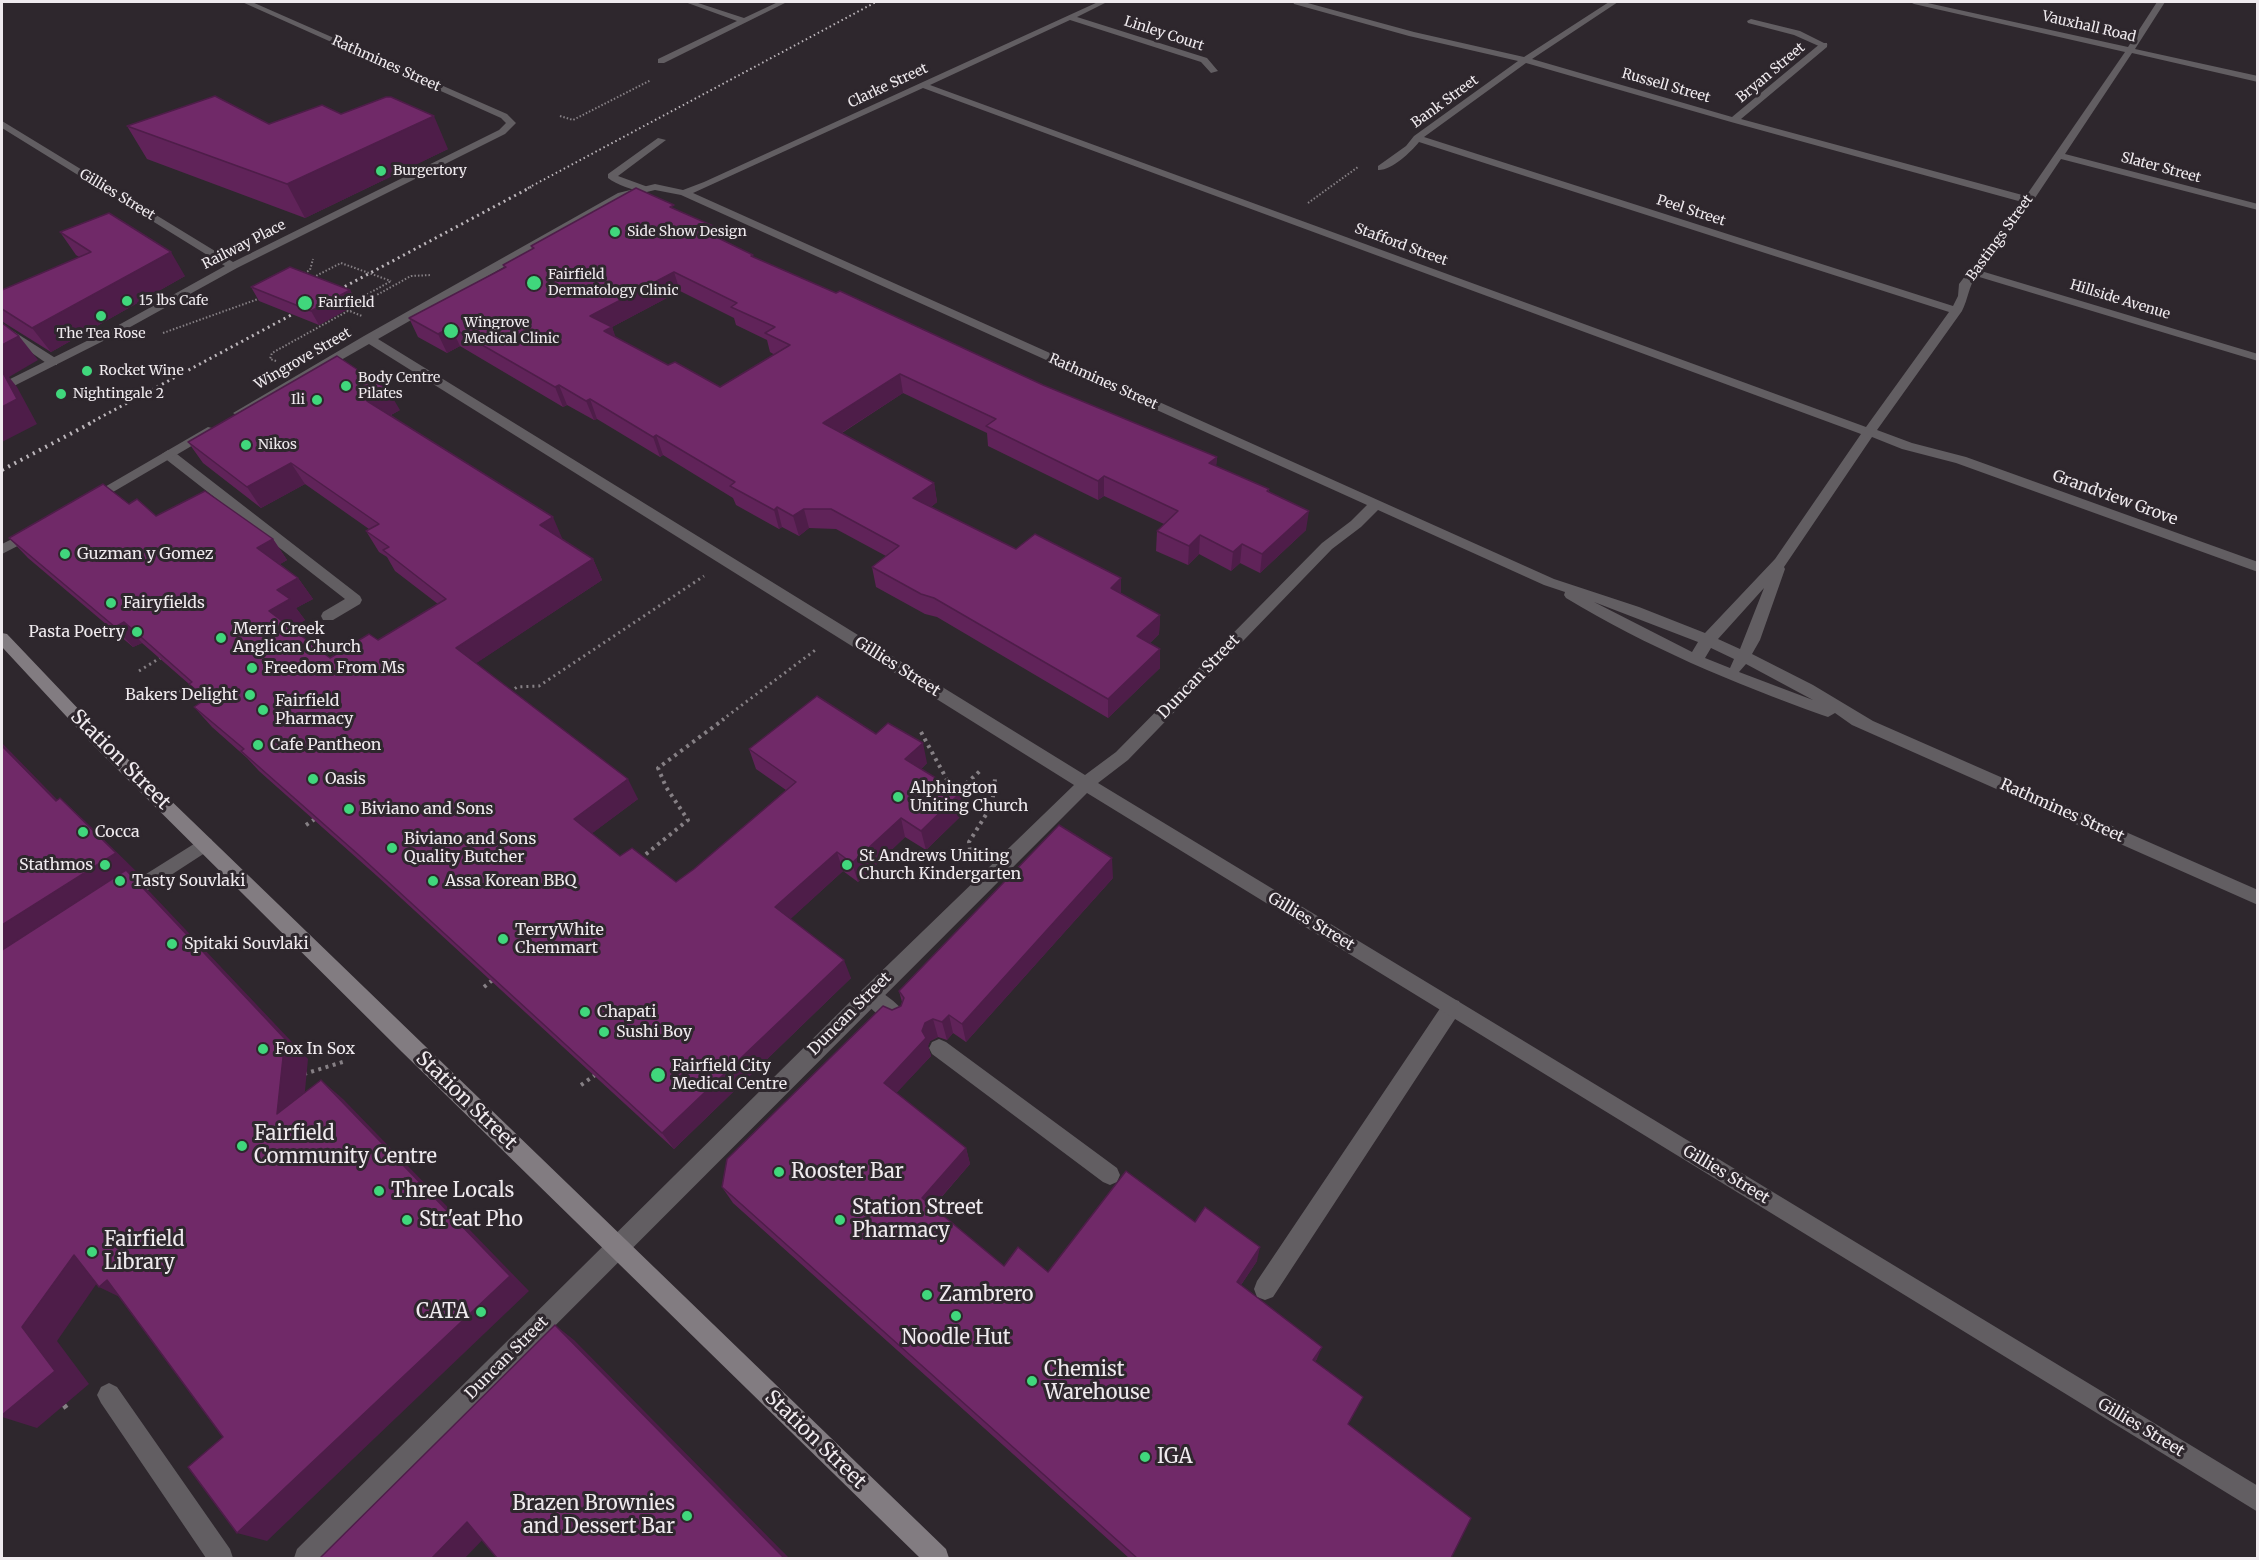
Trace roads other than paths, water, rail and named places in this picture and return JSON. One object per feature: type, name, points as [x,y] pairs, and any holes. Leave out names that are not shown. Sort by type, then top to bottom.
[{"type":"main road","name":"Station Street","points":[[2,638],[98,740],[937,1558]]},
{"type":"street","points":[[250,3],[266,2]]},
{"type":"street","points":[[689,2],[742,20]]},
{"type":"street","points":[[661,61],[783,2]]},
{"type":"street","name":"Clarke Street","points":[[684,193],[1103,2]]},
{"type":"street","name":"Russell Street","points":[[1296,2],[1412,34],[1526,60],[1734,120],[2028,200]]},
{"type":"street","name":"Bank Street","points":[[1381,168],[1409,148],[1417,138],[1526,60],[1614,2]]},
{"type":"street","name":"Vauxhall Road","points":[[1914,2],[2258,79]]},
{"type":"street","name":"Bastings Street","points":[[1696,659],[1707,641],[1780,562],[1956,311],[1964,296],[1965,285],[2028,200],[2130,51],[2160,2]]},
{"type":"street","name":"Rathmines Street","points":[[250,3],[504,116],[512,123],[502,132]]},
{"type":"street","name":"Linley Court","points":[[1068,17],[1204,60],[1214,71]]},
{"type":"street","name":"Bryan Street","points":[[1734,120],[1824,45],[1797,33],[1751,21]]},
{"type":"street","name":"Stafford Street","points":[[922,85],[1873,428]]},
{"type":"street","name":"Gillies Street","points":[[2,124],[233,266]]},
{"type":"street","name":"Railway Place","points":[[2,388],[119,329],[233,266],[502,132]]},
{"type":"street","name":"Peel Street","points":[[1417,138],[1956,311]]},
{"type":"street","name":"Rathmines Street","points":[[661,140],[612,176],[617,180],[649,188],[684,193],[1549,582],[1630,608],[1772,670],[1867,724]]},
{"type":"street","name":"Slater Street","points":[[2058,155],[2258,207]]},
{"type":"street","name":"Wingrove Street","points":[[81,504],[368,338],[622,195],[649,188]]},
{"type":"street","name":"Hillside Avenue","points":[[1974,272],[2258,358]]},
{"type":"street","points":[[2,327],[53,362]]},
{"type":"street","name":"Gillies Street","points":[[368,338],[1085,784],[2258,1500]]},
{"type":"street","name":"Grandview Grove","points":[[1873,428],[1907,446],[1961,460],[2258,567]]},
{"type":"street","points":[[168,454],[355,600],[328,616]]},
{"type":"street","name":"Duncan Street","points":[[306,1558],[870,995],[1085,784],[1122,756],[1327,546],[1356,524],[1376,504]]},
{"type":"street","points":[[2,550],[45,525]]},
{"type":"street","name":"Bastings Street","points":[[1733,675],[1753,640],[1780,562]]},
{"type":"street","name":"Rathmines Street","points":[[1549,582],[1617,624],[1762,688],[1867,724],[2258,898]]},
{"type":"street","points":[[106,909],[205,844]]},
{"type":"street","points":[[870,995],[897,1017]]},
{"type":"street","points":[[1265,1289],[1452,1007]]},
{"type":"street","points":[[939,1048],[1110,1175]]},
{"type":"street","points":[[109,1395],[221,1558]]},
{"type":"railway","points":[[528,188],[876,2]]},
{"type":"railway","points":[[329,295],[531,187]]},
{"type":"railway","points":[[88,424],[308,306]]},
{"type":"railway","points":[[2,470],[91,423]]},
{"type":"place","name":"Burgertory","points":[[381,171]]},
{"type":"place","name":"Side Show Design","points":[[615,232]]},
{"type":"place","name":"Fairfield Dermatology Clinic","points":[[534,283]]},
{"type":"place","name":"15 lbs Cafe","points":[[127,301]]},
{"type":"place","name":"Fairfield","points":[[305,303]]},
{"type":"place","name":"The Tea Rose","points":[[101,316]]},
{"type":"place","name":"Wingrove Medical Clinic","points":[[451,331]]},
{"type":"place","name":"Rocket Wine","points":[[87,371]]},
{"type":"place","name":"Body Centre Pilates","points":[[346,386]]},
{"type":"place","name":"Nightingale 2","points":[[61,394]]},
{"type":"place","name":"Ili","points":[[317,400]]},
{"type":"place","name":"Nikos","points":[[246,445]]},
{"type":"place","name":"Guzman y Gomez","points":[[65,554]]},
{"type":"place","name":"Fairyfields","points":[[111,603]]},
{"type":"place","name":"Pasta Poetry","points":[[137,632]]},
{"type":"place","name":"Merri Creek Anglican Church","points":[[221,638]]},
{"type":"place","name":"Freedom From Ms","points":[[252,668]]},
{"type":"place","name":"Bakers Delight","points":[[250,695]]},
{"type":"place","name":"Fairfield Pharmacy","points":[[263,710]]},
{"type":"place","name":"Cafe Pantheon","points":[[258,745]]},
{"type":"place","name":"Oasis","points":[[313,779]]},
{"type":"place","name":"Alphington Uniting Church","points":[[898,797]]},
{"type":"place","name":"Biviano and Sons","points":[[349,809]]},
{"type":"place","name":"Cocca","points":[[83,832]]},
{"type":"place","name":"Biviano and Sons Quality Butcher","points":[[392,848]]},
{"type":"place","name":"Stathmos","points":[[105,865]]},
{"type":"place","name":"St Andrews Uniting Church Kindergarten","points":[[847,865]]},
{"type":"place","name":"Tasty Souvlaki","points":[[120,881]]},
{"type":"place","name":"Assa Korean BBQ","points":[[433,881]]},
{"type":"place","name":"TerryWhite Chemmart","points":[[503,939]]},
{"type":"place","name":"Spitaki Souvlaki","points":[[172,944]]},
{"type":"place","name":"Chapati","points":[[585,1012]]},
{"type":"place","name":"Sushi Boy","points":[[604,1032]]},
{"type":"place","name":"Fox In Sox","points":[[263,1049]]},
{"type":"place","name":"Fairfield City Medical Centre","points":[[658,1075]]},
{"type":"place","name":"Fairfield Community Centre","points":[[242,1146]]},
{"type":"place","name":"Rooster Bar","points":[[779,1172]]},
{"type":"place","name":"Three Locals","points":[[379,1191]]},
{"type":"place","name":"Str'eat Pho","points":[[407,1220]]},
{"type":"place","name":"Station Street Pharmacy","points":[[840,1220]]},
{"type":"place","name":"Fairfield Library","points":[[92,1252]]},
{"type":"place","name":"Zambrero","points":[[927,1295]]},
{"type":"place","name":"CATA","points":[[481,1312]]},
{"type":"place","name":"Noodle Hut","points":[[956,1316]]},
{"type":"place","name":"Chemist Warehouse","points":[[1032,1381]]},
{"type":"place","name":"IGA","points":[[1145,1457]]},
{"type":"place","name":"Brazen Brownies and Dessert Bar","points":[[687,1516]]}]
